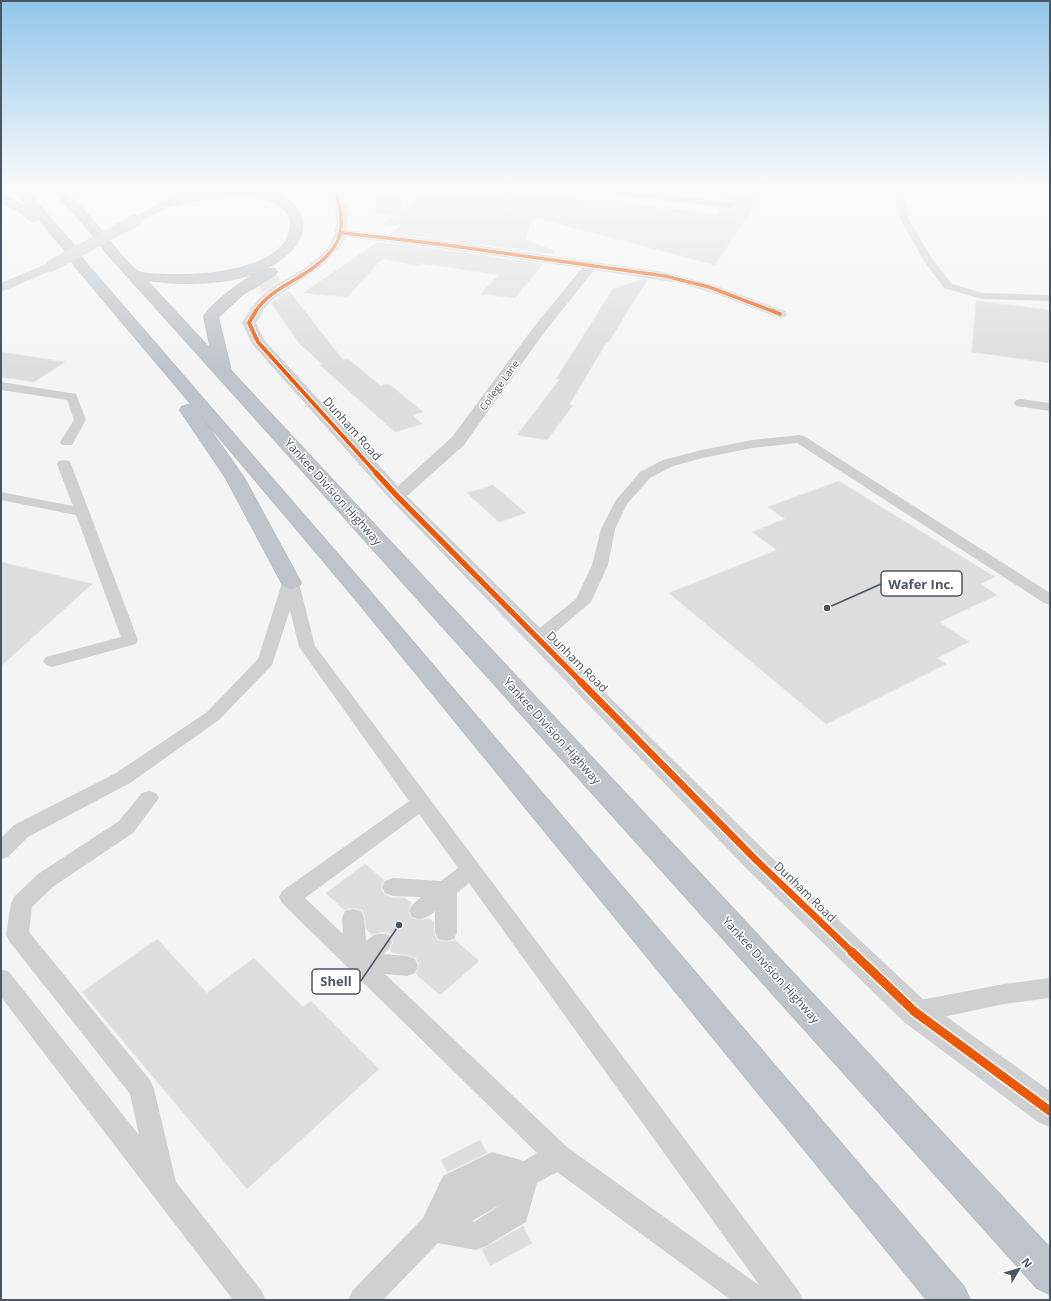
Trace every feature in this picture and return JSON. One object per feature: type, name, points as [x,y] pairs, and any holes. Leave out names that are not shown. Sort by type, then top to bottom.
[{"type":"highway","points":[[68,247],[79,263],[360,592],[952,1300]]},
{"type":"highway","name":"Yankee Division Highway","points":[[110,247],[1050,1275]]},
{"type":"highway","points":[[134,275],[163,279],[188,280],[218,278],[268,262],[287,247]]},
{"type":"highway","points":[[224,372],[211,316],[230,297],[298,254]]},
{"type":"highway","points":[[123,315],[235,478],[291,583]]},
{"type":"main road","points":[[1,288],[51,266],[87,247]]},
{"type":"street","name":"Dunham Road","points":[[335,247],[332,251],[306,273],[271,293],[257,307],[249,323],[258,342],[398,496],[756,860],[915,1012],[1050,1111]]},
{"type":"street","points":[[459,247],[694,281],[780,314]]},
{"type":"street","name":"College Lane","points":[[398,496],[458,441],[538,331],[591,265]]},
{"type":"lane","points":[[921,247],[929,261],[948,286],[982,296],[1050,298]]},
{"type":"lane","points":[[1,386],[72,397],[80,420],[67,442]]},
{"type":"lane","points":[[1020,403],[1050,407]]},
{"type":"lane","points":[[538,638],[584,602],[600,565],[608,530],[621,503],[645,475],[668,463],[702,454],[752,444],[799,439],[1050,600]]},
{"type":"lane","points":[[52,661],[130,640],[64,464]]},
{"type":"lane","points":[[1,496],[82,512]]},
{"type":"lane","points":[[291,583],[307,647],[788,1300]]},
{"type":"lane","points":[[1,851],[21,831],[123,778],[213,716],[266,661],[291,583]]},
{"type":"lane","points":[[149,798],[126,828],[46,880],[22,903],[16,934],[141,1089],[164,1188]]},
{"type":"lane","points":[[422,802],[290,897],[558,1156],[755,1300]]},
{"type":"lane","points":[[420,910],[471,869]]},
{"type":"lane","points":[[393,888],[446,890]]},
{"type":"lane","points":[[446,890],[446,932]]},
{"type":"lane","points":[[353,918],[356,961]]},
{"type":"lane","points":[[356,961],[381,942]]},
{"type":"lane","points":[[356,961],[407,966]]},
{"type":"lane","points":[[1,978],[251,1300]]},
{"type":"lane","points":[[915,1012],[1004,994],[1050,988]]},
{"type":"lane","points":[[433,1228],[476,1236],[516,1212],[526,1175],[558,1156]]},
{"type":"lane","points":[[364,1300],[433,1228],[453,1186],[492,1165],[526,1175]]},
{"type":"building","points":[[371,247],[419,247],[543,264],[515,298],[481,294],[498,275],[421,263],[418,265],[382,259],[347,297],[303,293]]},
{"type":"building","points":[[495,247],[544,247],[554,251],[551,254]]},
{"type":"building","points":[[646,247],[727,247],[715,265]]},
{"type":"building","points":[[277,275],[280,280],[263,292],[259,286]]},
{"type":"building","points":[[643,279],[647,280],[608,343],[606,343],[569,405],[573,405],[547,440],[517,435],[560,379],[556,379],[613,289]]},
{"type":"building","points":[[289,291],[343,360],[348,359],[381,386],[389,384],[423,412],[412,415],[422,424],[395,432],[320,365],[323,365],[300,344],[271,303]]},
{"type":"building","points":[[976,301],[1050,310],[1050,363],[972,352]]},
{"type":"building","points":[[1,352],[65,362],[34,382],[1,377]]},
{"type":"building","points":[[839,481],[995,577],[980,584],[997,595],[939,622],[969,642],[937,658],[946,664],[826,724],[669,593],[777,550],[752,532],[785,519],[768,507]]},
{"type":"building","points":[[493,485],[526,513],[499,522],[467,493]]},
{"type":"building","points":[[1,562],[92,584],[1,666]]},
{"type":"building","points":[[365,864],[384,880],[381,888],[384,894],[393,898],[405,898],[411,903],[408,912],[412,918],[422,920],[428,918],[434,922],[434,932],[437,940],[446,942],[455,940],[479,961],[440,995],[416,974],[419,965],[416,958],[393,953],[390,950],[393,943],[390,934],[382,932],[372,935],[366,929],[365,918],[362,910],[353,908],[344,910],[326,893]]},
{"type":"building","points":[[157,939],[207,993],[254,958],[303,1007],[311,1001],[379,1069],[247,1189],[82,992]]},
{"type":"building","points":[[480,1140],[487,1153],[447,1172],[441,1160]]},
{"type":"building","points":[[523,1226],[532,1243],[490,1266],[482,1249]]},
{"type":"cycle path","points":[[334,247],[318,264],[275,291],[261,304],[249,323],[258,342],[397,496],[756,860],[915,1012],[1050,1111]]},
{"type":"cycle path","points":[[458,247],[680,279],[709,287],[780,314]]},
{"type":"place","name":"Wafer Inc.","points":[[827,608]]},
{"type":"place","name":"Shell","points":[[399,925]]}]
